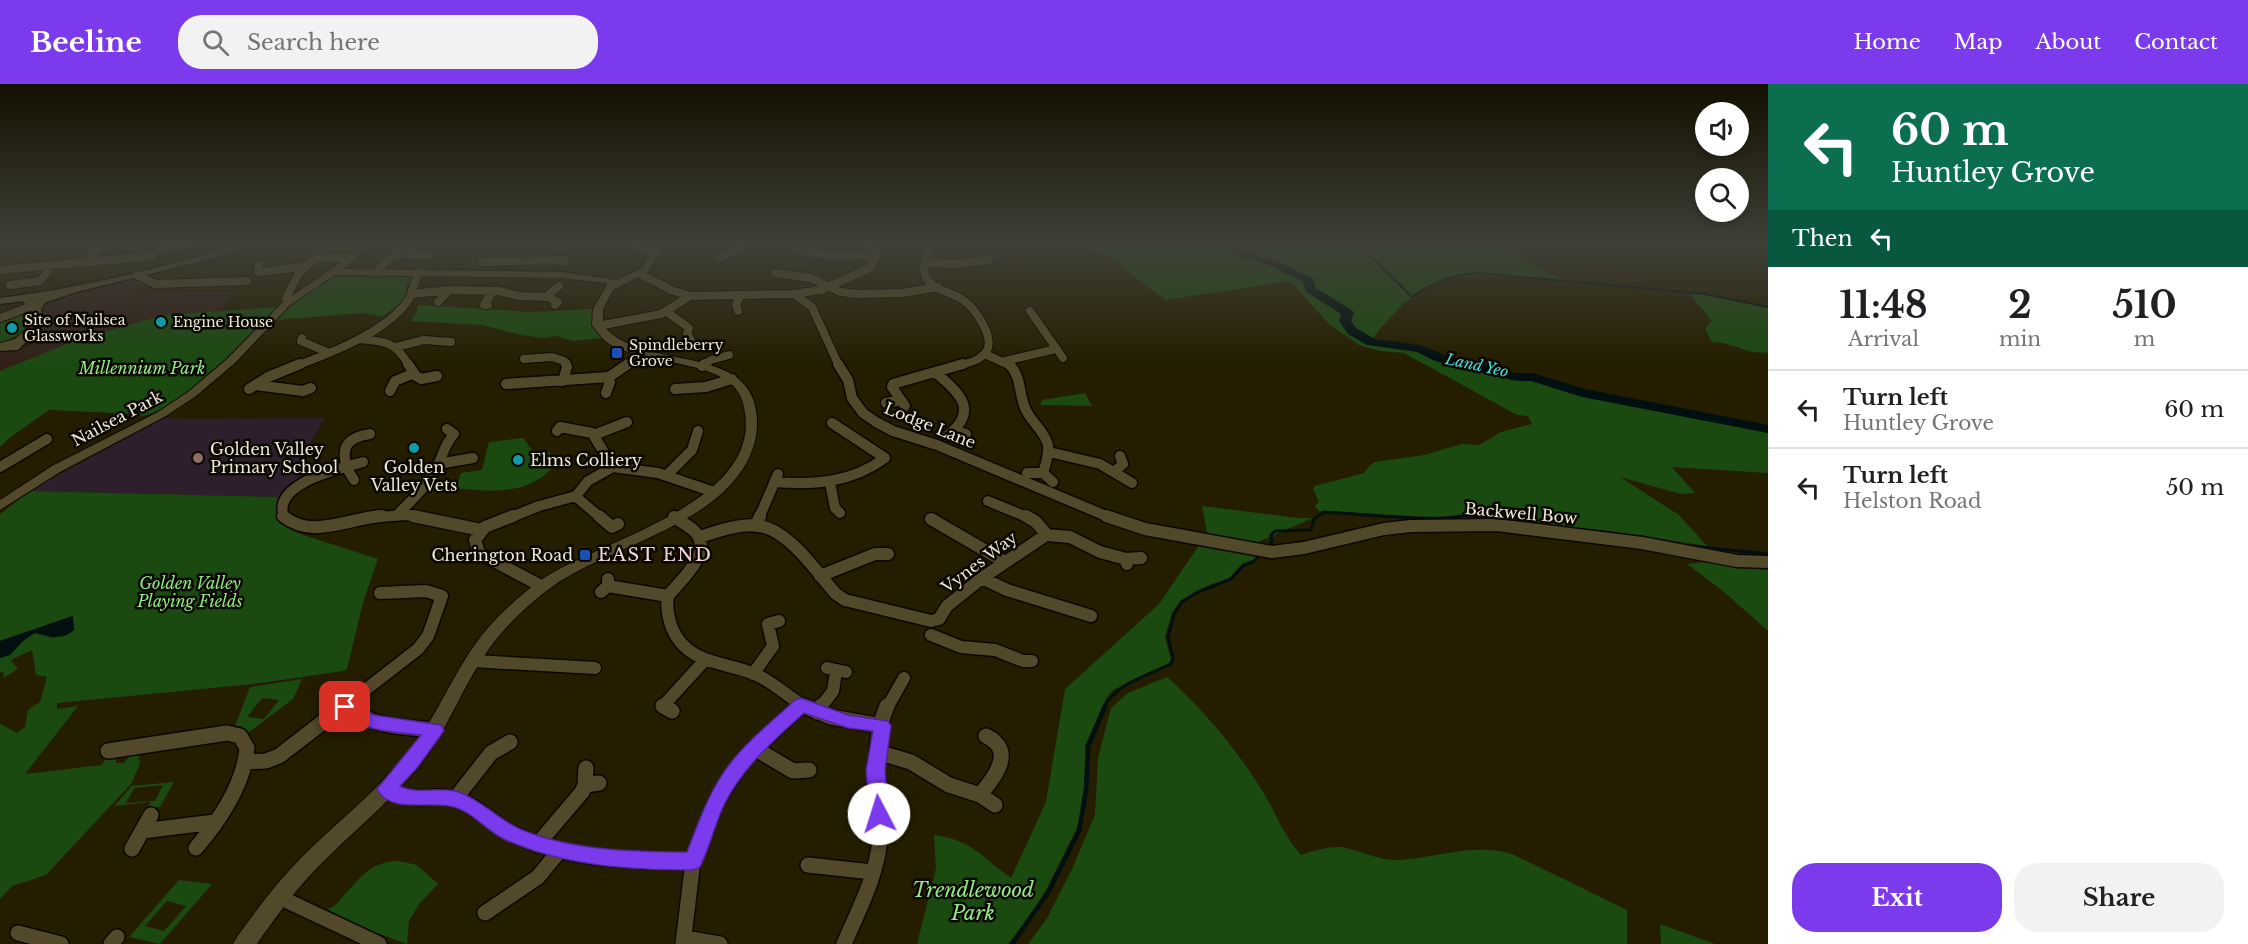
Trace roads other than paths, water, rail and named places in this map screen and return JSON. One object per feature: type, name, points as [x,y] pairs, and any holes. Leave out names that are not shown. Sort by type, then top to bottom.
[{"type":"main road","points":[[4,300],[35,301],[102,283]]},
{"type":"street","points":[[10,285],[24,283]]},
{"type":"street","points":[[286,298],[297,283]]},
{"type":"street","name":"Nailsea Park","points":[[0,506],[56,469],[156,417],[192,394],[237,355],[279,311],[317,283]]},
{"type":"street","points":[[305,392],[252,387],[277,372],[359,339],[401,308],[412,294],[413,283]]},
{"type":"street","points":[[600,283],[608,286],[615,283]]},
{"type":"street","points":[[658,283],[683,295],[741,295],[794,294],[838,283]]},
{"type":"street","points":[[821,283],[843,292],[874,295],[938,287]]},
{"type":"street","points":[[886,403],[903,403],[892,387],[893,384],[974,361],[985,354],[989,346],[989,340],[968,304],[934,283]]},
{"type":"street","points":[[244,944],[279,897],[306,867],[411,763],[435,730],[473,661],[499,625],[541,586],[583,562],[700,503],[736,469],[748,445],[751,432],[749,399],[732,379],[722,372],[645,353],[619,345],[607,337],[598,326],[597,313],[608,286]]},
{"type":"street","points":[[412,294],[440,297],[491,287],[519,296],[547,296],[560,303]]},
{"type":"street","points":[[488,305],[484,305],[491,287]]},
{"type":"street","points":[[547,296],[555,287]]},
{"type":"street","name":"Lodge Lane","points":[[794,294],[812,307],[831,352],[848,380],[852,398],[863,413],[876,422],[1119,522],[1145,530],[1266,551]]},
{"type":"street","points":[[739,308],[741,295]]},
{"type":"street","points":[[598,326],[667,312],[687,298]]},
{"type":"street","points":[[0,318],[35,301],[39,324],[8,345]]},
{"type":"street","points":[[1030,311],[1063,358]]},
{"type":"street","points":[[667,312],[688,328],[689,337],[677,337]]},
{"type":"street","points":[[359,339],[396,347],[424,340],[453,342]]},
{"type":"street","points":[[299,341],[329,353]]},
{"type":"street","points":[[396,347],[405,356],[412,374],[417,377],[434,379]]},
{"type":"street","points":[[1005,361],[1056,349]]},
{"type":"street","points":[[510,386],[608,377],[645,353]]},
{"type":"street","points":[[985,354],[1005,361],[1018,373],[1024,406],[1031,420],[1046,437],[1049,452],[1043,474]]},
{"type":"street","points":[[527,358],[552,357],[565,361],[567,367],[563,381]]},
{"type":"street","points":[[702,366],[710,360],[725,357]]},
{"type":"street","points":[[936,373],[954,388],[962,407],[964,419],[951,433],[966,434]]},
{"type":"street","points":[[390,393],[393,383],[412,374]]},
{"type":"street","points":[[605,391],[608,377]]},
{"type":"street","points":[[679,390],[710,386],[732,379]]},
{"type":"street","points":[[594,435],[627,422]]},
{"type":"street","points":[[756,526],[776,478],[830,483],[852,478],[888,456],[832,423]]},
{"type":"street","points":[[557,431],[560,427],[577,429],[594,435],[613,467]]},
{"type":"street","points":[[667,475],[692,450],[698,431]]},
{"type":"street","points":[[398,514],[424,489],[438,464],[445,444],[455,432]]},
{"type":"street","points":[[354,480],[346,467],[343,457],[344,448],[353,435],[370,434]]},
{"type":"street","points":[[0,467],[47,439]]},
{"type":"street","points":[[1049,452],[1080,457],[1115,471],[1132,483]]},
{"type":"street","points":[[1115,471],[1123,464],[1120,456]]},
{"type":"street","points":[[438,464],[473,458]]},
{"type":"street","points":[[363,462],[311,478],[290,491],[281,505],[282,514],[286,520],[298,526],[321,528],[367,517],[398,514],[481,530],[539,506],[575,496],[588,481],[613,467],[639,469],[667,475],[714,492]]},
{"type":"street","points":[[1027,473],[1043,474],[1053,482]]},
{"type":"street","points":[[830,483],[834,510]]},
{"type":"street","points":[[575,496],[612,527],[618,524]]},
{"type":"street","points":[[988,501],[1004,510],[1036,520],[1047,535],[1066,536],[1127,562],[1141,558]]},
{"type":"street","points":[[674,517],[700,537],[702,547],[699,557],[668,596],[666,612],[679,641],[692,654],[753,674],[784,690],[801,705],[817,712],[848,722],[882,726]]},
{"type":"street","points":[[931,519],[1005,562]]},
{"type":"street","name":"Backwell Bow","points":[[1266,551],[1304,548],[1384,529],[1411,526],[1497,525],[1631,542],[1737,561],[1768,562]]},
{"type":"street","points":[[700,537],[756,526],[782,536],[836,594],[848,602],[935,621]]},
{"type":"street","points":[[481,530],[475,540],[479,553],[541,586]]},
{"type":"street","name":"Vynes Way","points":[[1026,662],[994,650],[958,646],[930,637],[935,621],[947,606],[982,578],[1047,535]]},
{"type":"street","points":[[820,576],[882,553]]},
{"type":"street","points":[[982,578],[1007,590],[1080,608],[1091,616]]},
{"type":"street","points":[[606,586],[668,596]]},
{"type":"street","points":[[245,762],[266,761],[279,756],[418,649],[428,636],[443,598],[439,594],[426,591],[380,593]]},
{"type":"street","points":[[753,674],[773,646],[768,624],[779,621]]},
{"type":"street","points":[[672,711],[663,706],[705,660]]},
{"type":"street","points":[[473,661],[532,663],[586,671]]},
{"type":"street","points":[[817,712],[833,691],[836,671]]},
{"type":"street","points":[[844,944],[872,872],[879,838],[875,770],[877,752],[889,701],[903,684]]},
{"type":"street","points":[[720,944],[684,941],[693,861],[717,800],[737,767],[754,748],[801,705]]},
{"type":"street","points":[[345,707],[358,717],[374,722],[435,730]]},
{"type":"street","points":[[108,751],[125,753],[234,733],[240,736],[247,745],[248,754],[245,762],[215,822],[196,848]]},
{"type":"street","points":[[980,795],[996,776],[1002,760],[998,744],[986,736]]},
{"type":"street","points":[[455,799],[500,743]]},
{"type":"street","points":[[754,748],[793,771],[809,770]]},
{"type":"street","points":[[877,752],[908,760],[950,785],[980,795],[995,805]]},
{"type":"street","points":[[537,845],[592,784],[586,768]]},
{"type":"street","points":[[387,789],[406,798],[442,796],[455,799],[468,804],[497,826],[537,845],[639,861],[693,861]]},
{"type":"street","points":[[132,849],[150,815]]},
{"type":"street","points":[[142,831],[215,822]]},
{"type":"street","points":[[485,913],[533,881],[560,850]]},
{"type":"street","points":[[808,865],[872,872]]},
{"type":"street","points":[[279,897],[379,944]]},
{"type":"street","points":[[18,933],[61,944]]},
{"type":"waterway","name":"Land Yeo","points":[[1309,283],[1310,290],[1348,313],[1345,321],[1352,331],[1372,342],[1420,349],[1440,358],[1516,377],[1532,377],[1582,393],[1768,429]]},
{"type":"waterway","points":[[1398,283],[1412,297],[1436,283]]},
{"type":"waterway","points":[[1588,283],[1705,294],[1768,307]]},
{"type":"waterway","points":[[1267,547],[1272,542],[1271,535],[1275,531],[1311,530],[1314,519],[1324,512],[1400,518],[1445,518],[1492,514],[1511,517],[1521,522]]},
{"type":"waterway","points":[[1592,531],[1624,535]]},
{"type":"waterway","points":[[1643,537],[1668,542]]},
{"type":"waterway","points":[[1690,546],[1768,554]]},
{"type":"waterway","points":[[1105,707],[1124,686],[1171,664],[1173,658],[1168,637],[1174,614],[1182,602],[1196,593],[1231,579],[1244,565],[1253,562],[1260,555]]},
{"type":"waterway","points":[[1012,944],[1049,891],[1079,831],[1086,790],[1088,747],[1105,707]]},
{"type":"place","name":"Engine House","points":[[161,322]]},
{"type":"place","name":"Site of Nailsea Glassworks","points":[[12,328]]},
{"type":"place","name":"Spindleberry Grove","points":[[617,353]]},
{"type":"place","name":"Golden Valley Vets","points":[[414,448]]},
{"type":"place","name":"Golden Valley Primary School","points":[[198,458]]},
{"type":"place","name":"Elms Colliery","points":[[518,460]]},
{"type":"place","name":"Cherington Road","points":[[585,555]]},
{"type":"district","name":"EAST END","points":[[655,555]]},
{"type":"park label","name":"Millennium Park","points":[[142,368]]},
{"type":"park label","name":"Golden Valley Playing Fields","points":[[190,592]]},
{"type":"park label","name":"Trendlewood Park","points":[[973,902]]}]
